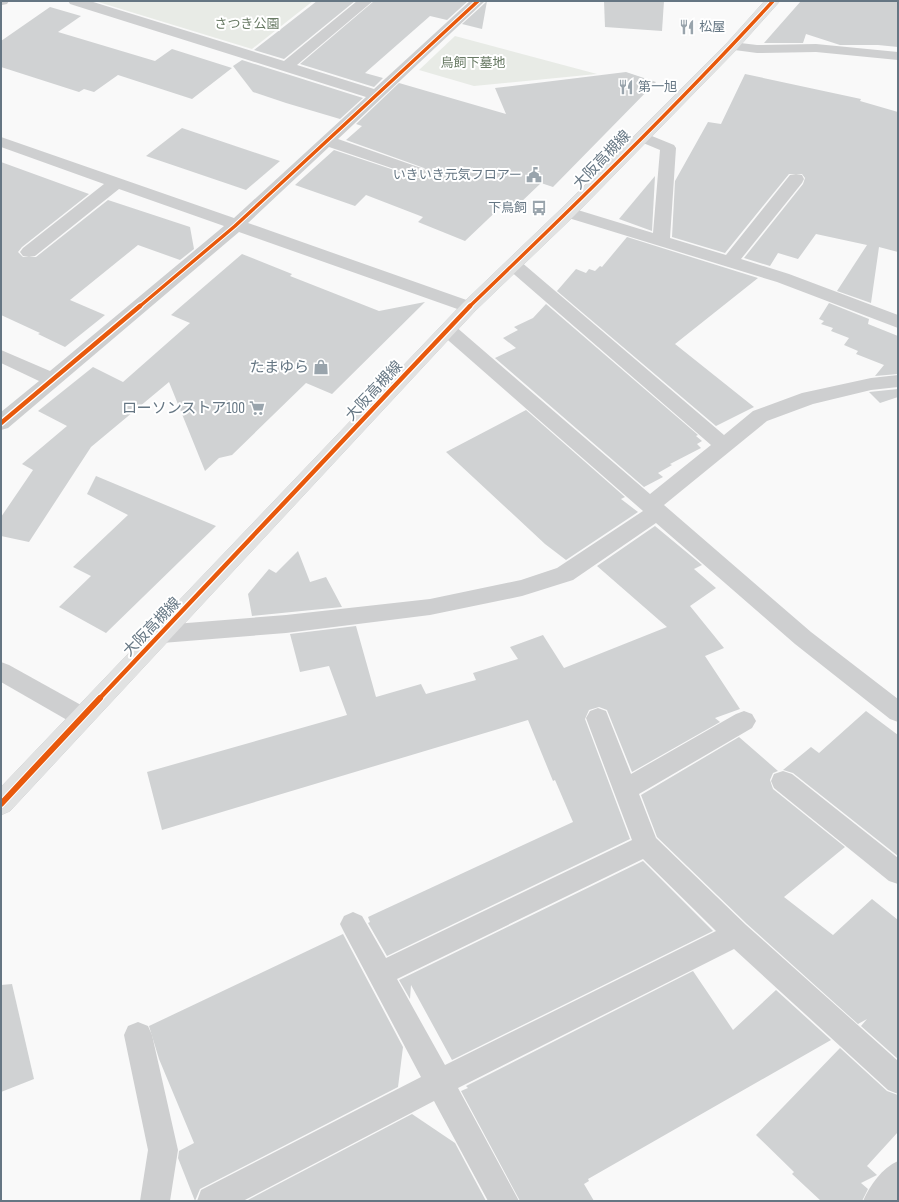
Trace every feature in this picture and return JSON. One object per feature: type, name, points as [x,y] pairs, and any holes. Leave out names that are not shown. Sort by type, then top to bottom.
[{"type":"main road","name":"大阪高槻線","points":[[1,804],[469,307],[568,212],[732,46],[772,1]]},
{"type":"street","points":[[75,1],[376,95]]},
{"type":"street","points":[[286,67],[366,1]]},
{"type":"street","points":[[1,422],[235,226],[478,1]]},
{"type":"street","points":[[732,46],[757,49],[816,48],[898,56]]},
{"type":"street","points":[[642,137],[668,148],[661,240]]},
{"type":"street","points":[[327,141],[418,172]]},
{"type":"street","points":[[1,142],[235,226],[469,307]]},
{"type":"street","points":[[730,262],[796,179]]},
{"type":"street","points":[[29,252],[116,183]]},
{"type":"street","points":[[568,212],[783,278],[898,322]]},
{"type":"street","points":[[514,265],[723,446]]},
{"type":"street","points":[[448,330],[803,638],[898,712]]},
{"type":"street","points":[[1,356],[51,380]]},
{"type":"street","points":[[162,634],[286,624],[430,607],[522,588],[565,574],[654,508],[723,446],[760,416],[802,401],[871,384],[898,382]]},
{"type":"street","points":[[1,672],[82,717]]},
{"type":"street","points":[[598,718],[646,845],[737,934],[898,1080]]},
{"type":"street","points":[[625,790],[744,721]]},
{"type":"street","points":[[783,781],[898,873]]},
{"type":"street","points":[[380,974],[646,845]]},
{"type":"street","points":[[353,924],[504,1201]]},
{"type":"street","points":[[212,1201],[439,1083],[737,934]]},
{"type":"street","points":[[138,1035],[163,1150],[155,1201]]},
{"type":"street","points":[[878,1201],[898,1176]]},
{"type":"green space","name":"さつき公園","points":[[95,1],[313,1],[252,49]]},
{"type":"green space","name":"鳥飼下墓地","points":[[455,36],[597,74],[474,86],[419,70]]},
{"type":"building","points":[[317,1],[355,1],[284,59],[254,50]]},
{"type":"building","points":[[374,1],[468,1],[447,20],[430,16],[365,73],[383,78],[374,87],[300,64]]},
{"type":"building","points":[[487,1],[482,29],[462,24],[486,2]]},
{"type":"building","points":[[604,1],[664,1],[662,31],[605,27]]},
{"type":"building","points":[[801,1],[898,1],[898,47],[878,45],[840,45],[806,34],[803,43],[764,43]]},
{"type":"building","points":[[50,7],[81,16],[58,32],[155,61],[172,49],[232,68],[192,99],[118,75],[94,92],[84,89],[79,92],[1,67],[1,41]]},
{"type":"building","points":[[242,60],[363,98],[340,119],[286,103],[253,92],[233,66]]},
{"type":"building","points":[[626,72],[656,82],[553,187],[541,183],[518,205],[507,201],[465,241],[418,222],[423,217],[366,195],[355,206],[295,185],[334,150],[418,178],[425,176],[427,171],[424,168],[346,140],[362,126],[356,124],[399,83],[506,114],[495,88]]},
{"type":"building","points":[[745,74],[861,99],[860,101],[898,112],[898,252],[879,247],[871,303],[837,291],[867,245],[816,234],[798,259],[778,253],[770,266],[744,258],[803,184],[805,178],[802,174],[789,174],[725,253],[672,237],[675,181],[708,122],[721,124]]},
{"type":"building","points":[[182,128],[280,161],[246,190],[146,156]]},
{"type":"building","points":[[1,162],[89,194],[22,247],[18,252],[23,257],[36,257],[108,200],[190,227],[194,249],[180,260],[138,245],[70,300],[105,315],[65,347],[38,334],[40,333],[1,315]]},
{"type":"building","points":[[655,176],[652,231],[619,219]]},
{"type":"building","points":[[627,237],[758,278],[675,344],[754,407],[716,426],[557,291],[576,269],[586,273],[589,269],[595,271],[600,266],[602,267]]},
{"type":"building","points":[[242,254],[292,274],[290,276],[379,311],[425,302],[332,394],[306,383],[232,455],[219,458],[205,471],[169,382],[91,447],[29,542],[1,536],[1,517],[33,470],[22,464],[67,426],[38,411],[93,367],[123,382],[190,323],[171,315]]},
{"type":"building","points":[[829,303],[869,319],[868,324],[898,336],[898,374],[875,376],[884,365],[856,354],[858,351],[844,345],[849,338],[831,331],[833,328],[821,324],[824,321],[819,319]]},
{"type":"building","points":[[546,304],[698,435],[696,436],[702,441],[697,444],[701,448],[670,464],[672,465],[658,473],[663,477],[644,487],[495,358],[516,348],[503,338],[518,330],[514,327],[533,318]]},
{"type":"building","points":[[898,389],[898,397],[880,403],[869,392]]},
{"type":"building","points":[[526,410],[625,497],[621,499],[638,512],[566,560],[545,544],[446,452]]},
{"type":"building","points":[[96,476],[216,526],[106,633],[59,607],[91,576],[73,567],[128,515],[87,494]]},
{"type":"building","points":[[655,526],[702,565],[694,569],[716,588],[690,606],[724,648],[705,656],[740,709],[715,718],[720,722],[632,772],[607,710],[599,707],[589,710],[585,719],[630,839],[387,956],[368,923],[370,922],[368,917],[573,822],[555,780],[553,781],[528,720],[162,830],[147,772],[347,715],[329,666],[300,672],[290,634],[356,626],[376,697],[421,684],[426,694],[476,680],[473,673],[518,659],[510,647],[543,635],[564,668],[667,627],[597,566]]},
{"type":"building","points":[[298,551],[310,582],[326,577],[342,607],[252,616],[248,594],[269,569],[276,573]]},
{"type":"building","points":[[866,711],[898,735],[898,856],[793,773],[783,770],[811,747],[819,753]]},
{"type":"building","points":[[739,737],[778,771],[773,773],[770,780],[773,789],[845,847],[784,897],[833,935],[872,899],[898,920],[898,1059],[861,1026],[867,1019],[858,1024],[747,924],[657,837],[641,795]]},
{"type":"building","points":[[643,861],[713,931],[452,1060],[411,985],[410,999],[399,980]]},
{"type":"building","points":[[343,934],[403,1047],[398,1087],[200,1189],[195,1201],[178,1158],[179,1151],[194,1143],[159,1059],[149,1026]]},
{"type":"building","points":[[693,971],[733,1030],[776,990],[831,1040],[588,1179],[589,1181],[584,1184],[594,1201],[520,1201],[461,1091],[468,1088],[466,1086]]},
{"type":"building","points":[[12,984],[34,1079],[1,1092],[1,985]]},
{"type":"building","points":[[840,1048],[887,1091],[898,1095],[898,1132],[867,1166],[877,1175],[861,1183],[868,1189],[862,1201],[821,1201],[792,1174],[794,1172],[756,1135]]},
{"type":"building","points":[[412,1114],[455,1143],[486,1201],[246,1201]]},
{"type":"cycle path","points":[[1,423],[235,226],[478,1]]},
{"type":"cycle path","points":[[1,804],[469,307],[568,212],[732,46],[773,1]]},
{"type":"place","name":"松屋","points":[[687,27]]},
{"type":"place","name":"第一旭","points":[[626,87]]},
{"type":"place","name":"いきいき元気フロアー","points":[[534,175]]},
{"type":"place","name":"下鳥飼","points":[[539,208]]},
{"type":"place","name":"たまゆら","points":[[321,367]]},
{"type":"place","name":"ローソンストア100","points":[[257,408]]}]
